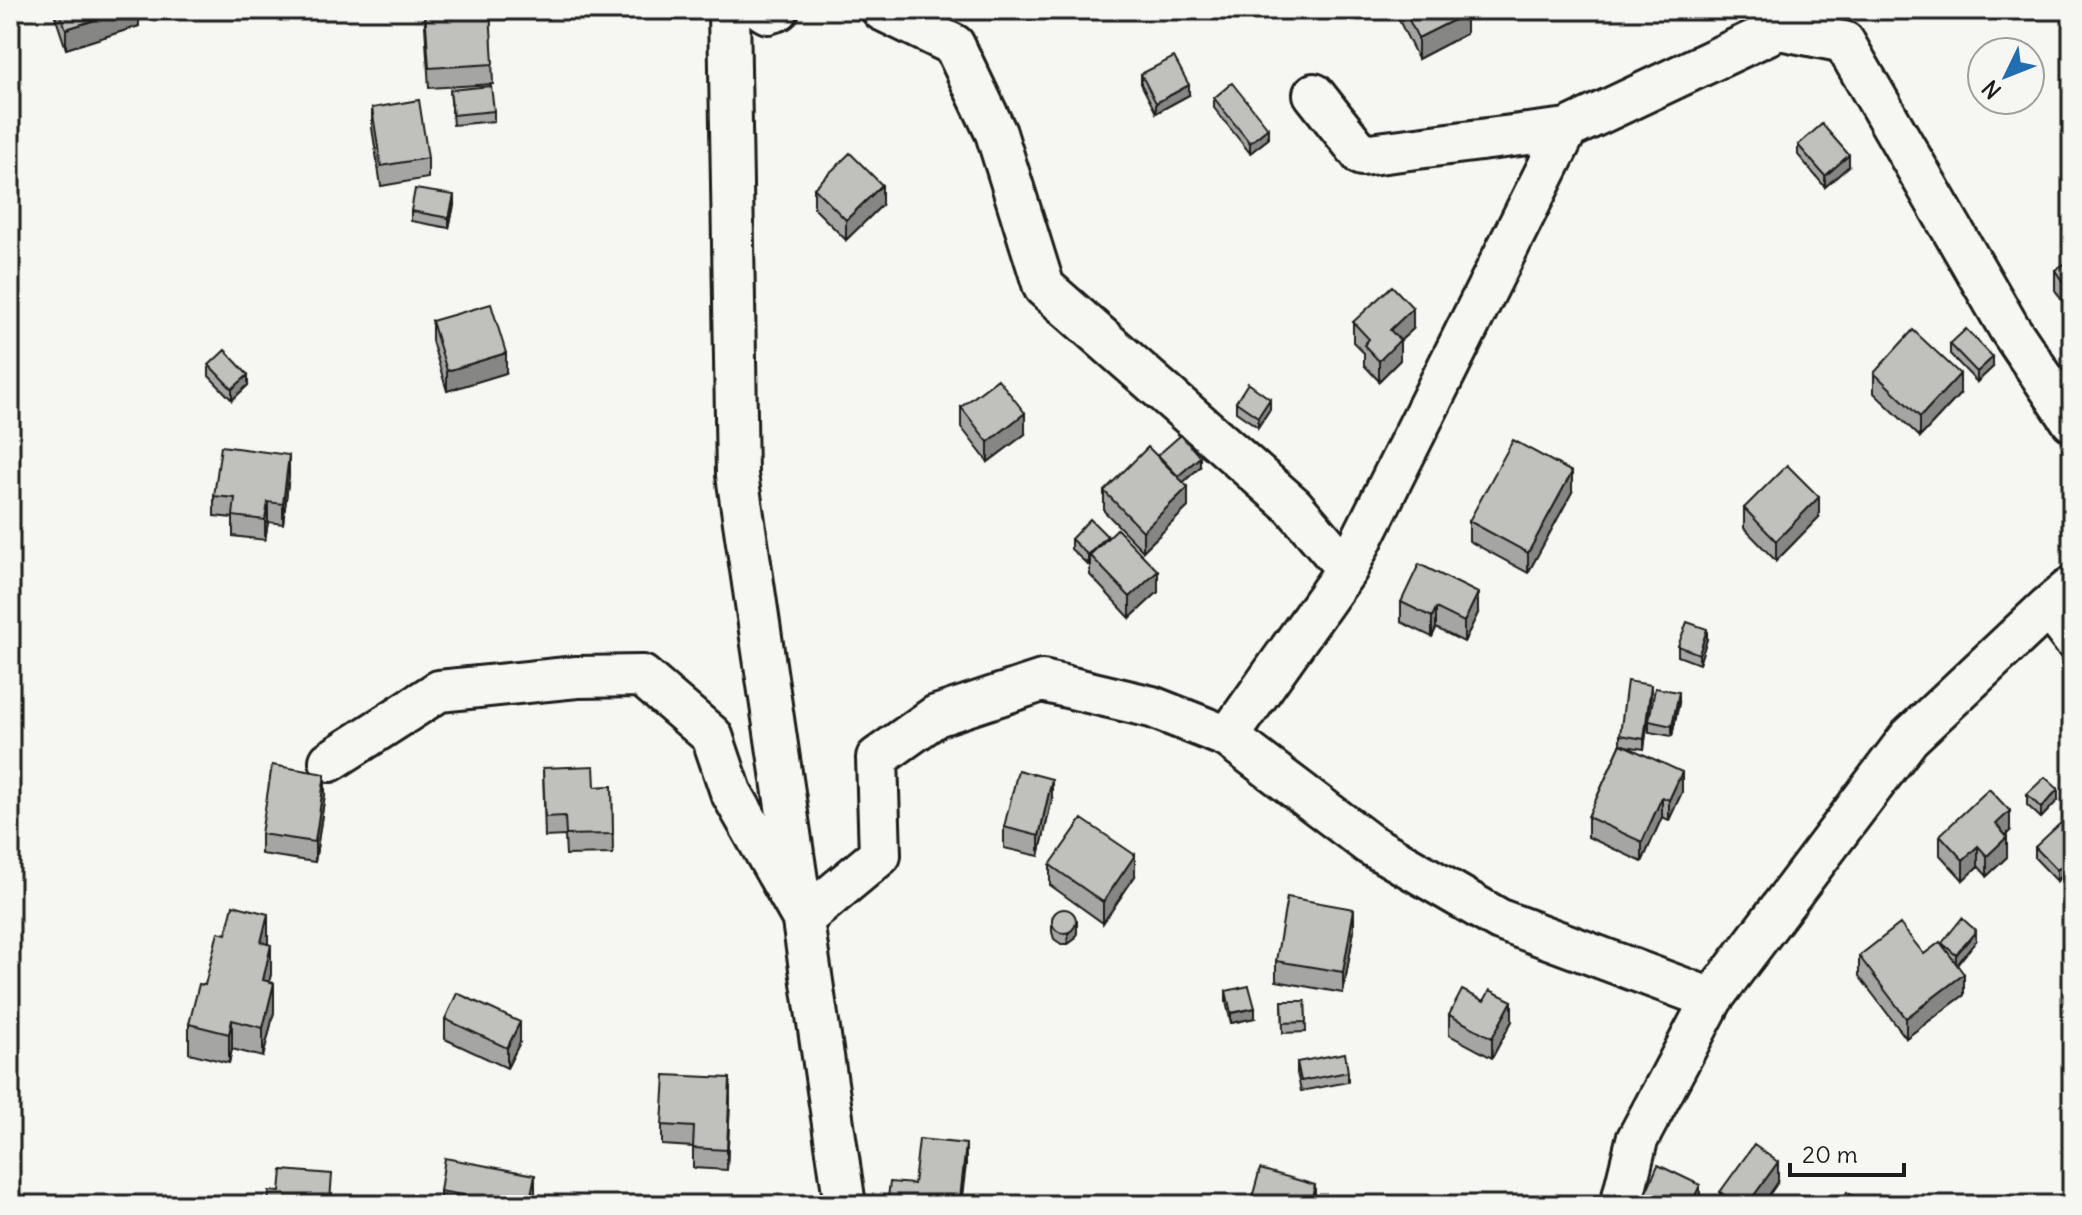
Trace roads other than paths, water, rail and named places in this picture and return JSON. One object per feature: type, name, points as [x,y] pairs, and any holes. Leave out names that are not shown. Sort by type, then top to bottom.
[{"type":"street","points":[[729,10],[737,475],[845,1205]]},
{"type":"street","points":[[763,10],[768,13],[778,10]]},
{"type":"street","points":[[882,10],[954,45],[996,133],[1044,287],[1293,506],[1347,569]]},
{"type":"street","points":[[1314,94],[1362,155],[1567,129],[1779,29],[1841,26],[2009,328],[2072,421]]},
{"type":"street","points":[[1228,737],[1347,569],[1567,129]]},
{"type":"street","points":[[1621,1205],[1637,1140],[1712,999],[1909,738],[2060,597],[2072,638]]},
{"type":"street","points":[[330,761],[439,691],[577,677],[642,676],[712,736],[731,792],[803,919]]},
{"type":"street","points":[[803,919],[880,855],[877,758],[936,716],[1042,681],[1152,707],[1228,737],[1369,844],[1500,920],[1712,999]]}]
